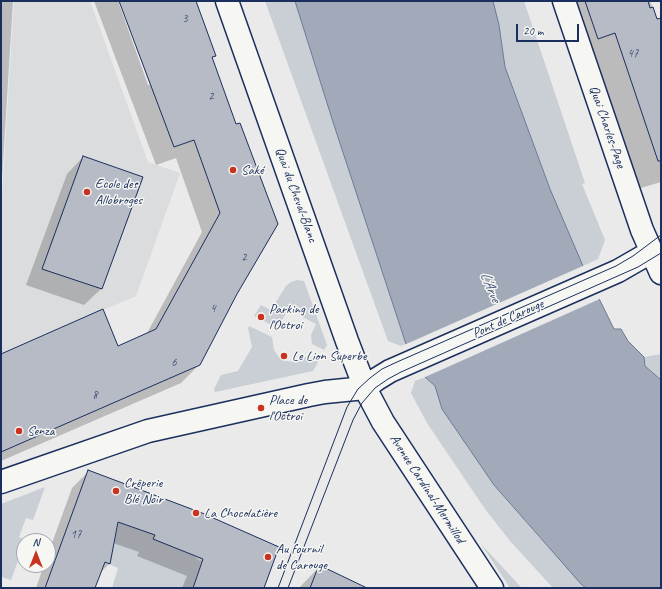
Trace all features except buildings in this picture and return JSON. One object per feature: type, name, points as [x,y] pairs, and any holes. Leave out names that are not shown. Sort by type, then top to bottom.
[{"type":"street","name":"Quai du Cheval-Blanc","points":[[227,1],[365,388]]},
{"type":"street","name":"Quai Charles-Page","points":[[564,1],[628,190],[651,252],[661,274]]},
{"type":"street","name":"Pont de Carouge","points":[[365,388],[377,379],[399,367],[618,271],[651,252]]},
{"type":"street","points":[[8,479],[148,431],[314,394],[365,388]]},
{"type":"street","name":"Avenue Cardinal-Mermillod","points":[[365,388],[383,422],[492,588]]},
{"type":"shaded area","name":"Ecole des Allobroges","points":[[14,1],[90,1],[148,162],[180,173],[136,296],[1,354],[1,212]]},
{"type":"shaded area","points":[[265,1],[295,1],[406,344],[401,346],[388,341]]},
{"type":"shaded area","points":[[493,1],[524,1],[585,183],[582,184],[605,240],[598,259],[583,266],[550,189],[505,67],[499,25]]},
{"type":"shaded area","points":[[297,280],[304,281],[327,345],[324,350],[312,344],[311,335],[316,324],[299,315],[302,311],[291,305],[277,328],[254,316],[261,305],[271,310],[286,286]]},
{"type":"shaded area","points":[[249,326],[272,337],[274,350],[279,357],[286,361],[295,362],[307,356],[318,362],[313,371],[215,392],[214,389],[221,375],[238,371],[252,347],[248,328]]},
{"type":"shaded area","points":[[661,354],[661,380],[645,366],[644,357]]},
{"type":"shaded area","points":[[425,377],[435,386],[442,409],[494,485],[586,588],[553,588],[510,541],[485,509],[427,423],[411,393],[415,381]]},
{"type":"shaded area","points":[[45,487],[33,520],[26,518],[20,533],[16,533],[16,566],[11,580],[1,577],[1,504]]},
{"type":"shaded area","points":[[119,518],[180,544],[178,549],[195,556],[199,561],[202,560],[193,588],[112,588],[118,568],[107,563],[114,546]]},
{"type":"shaded area","points":[[481,544],[519,585],[522,588],[510,588]]},
{"type":"water","name":"L'Arve","points":[[295,1],[493,1],[499,25],[505,67],[550,189],[583,266],[614,329],[621,329],[628,341],[644,357],[645,366],[661,380],[661,588],[586,588],[581,584],[494,485],[442,409],[435,386],[425,377],[406,344]]},
{"type":"pier","points":[[585,265],[602,298],[423,378],[404,345]]},
{"type":"tram line","points":[[278,588],[347,407],[358,389],[382,369],[616,266],[633,256],[661,235]]},
{"type":"tram line","points":[[288,588],[353,420],[362,403],[375,388],[401,372],[638,267],[661,253]]},
{"type":"place","name":"Saké","points":[[233,170]]},
{"type":"place","name":"Ecole des Allobroges","points":[[87,192]]},
{"type":"place","name":"Parking de l'Octroi","points":[[261,317]]},
{"type":"place","name":"Le Lion Superbe","points":[[284,356]]},
{"type":"place","name":"Place de l'Octroi","points":[[261,408]]},
{"type":"place","name":"Senza","points":[[19,431]]},
{"type":"place","name":"Crêperie Blé Noir","points":[[116,491]]},
{"type":"place","name":"La Chocolatière","points":[[196,513]]},
{"type":"place","name":"Au fournil de Carouge","points":[[268,557]]}]
